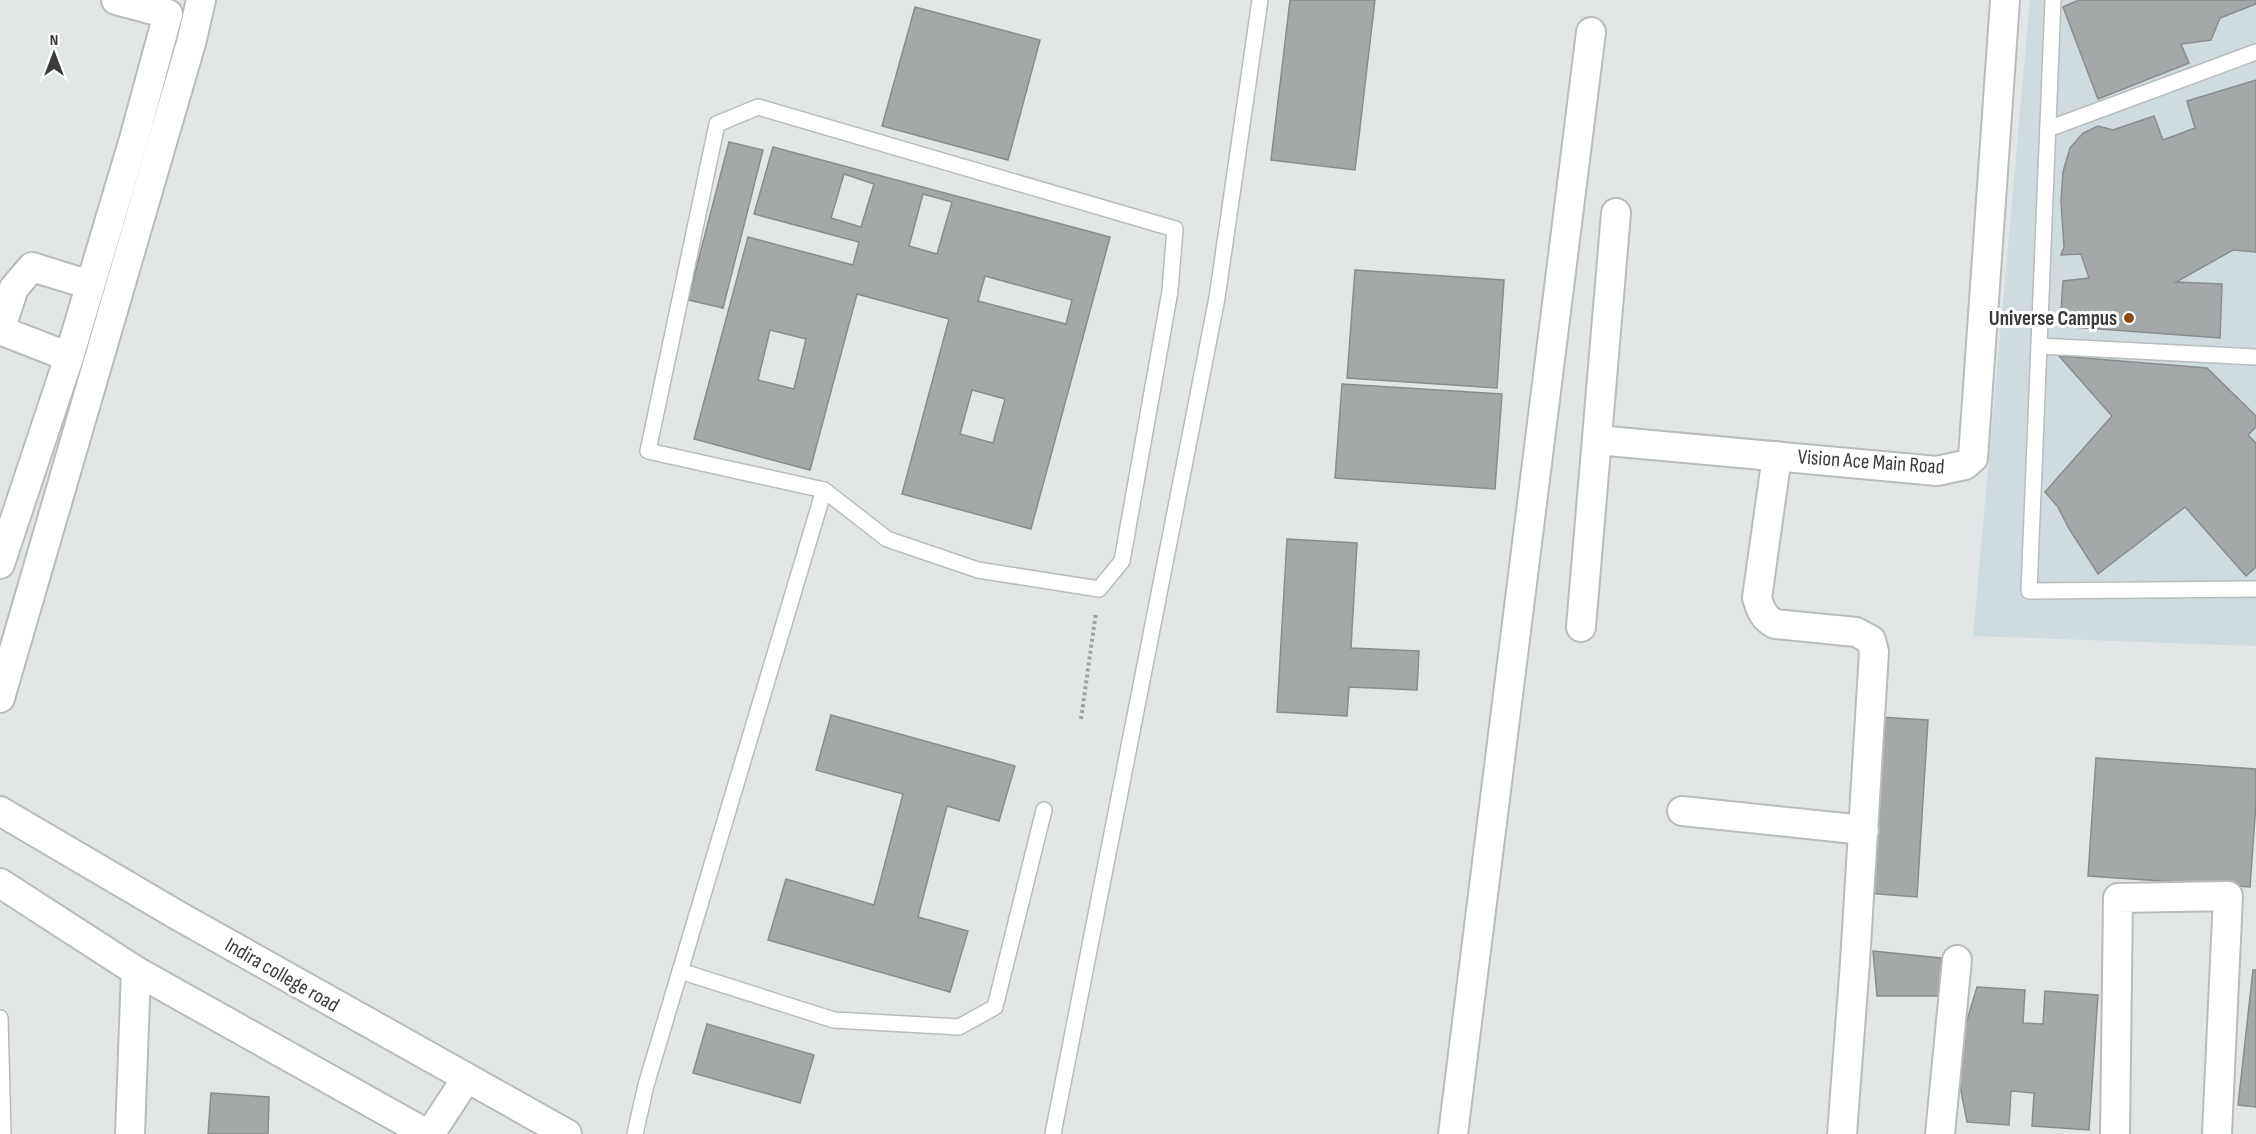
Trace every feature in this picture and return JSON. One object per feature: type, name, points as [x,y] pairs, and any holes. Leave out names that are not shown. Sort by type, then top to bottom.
[{"type":"street","points":[[0,564],[65,369],[168,14],[116,0]]},
{"type":"street","points":[[0,698],[191,43],[201,0]]},
{"type":"street","name":"Vision Ace Main Road","points":[[1596,440],[1938,471],[1965,465],[1973,459],[2005,0]]},
{"type":"street","points":[[1453,1134],[1591,32]]},
{"type":"street","points":[[1581,627],[1616,213]]},
{"type":"street","points":[[90,285],[32,267],[14,288],[0,330],[65,369],[91,388]]},
{"type":"street","points":[[1777,456],[1757,598],[1766,619],[1775,624],[1856,632],[1871,640],[1874,652],[1842,1134]]},
{"type":"street","name":"Indira college road","points":[[0,811],[177,915],[567,1134]]},
{"type":"street","points":[[1682,811],[1863,830]]},
{"type":"street","points":[[0,883],[136,971],[428,1134],[466,1079]]},
{"type":"street","points":[[2115,1134],[2118,898],[2228,896],[2217,1134]]},
{"type":"street","points":[[1940,1134],[1956,960]]},
{"type":"street","points":[[130,1134],[136,971]]},
{"type":"lane","points":[[1053,1134],[1217,298],[1260,0]]},
{"type":"lane","points":[[2053,0],[2029,591],[2256,589]]},
{"type":"lane","points":[[2048,129],[2256,52]]},
{"type":"lane","points":[[758,107],[1174,229],[1170,291],[1122,561],[1100,589],[978,570],[887,540],[824,490],[648,450],[717,124],[758,107]]},
{"type":"lane","points":[[2039,346],[2256,357]]},
{"type":"lane","points":[[634,1134],[646,1085],[824,490]]},
{"type":"lane","points":[[680,971],[834,1020],[959,1027],[994,1007],[1044,810]]},
{"type":"lane","points":[[0,1018],[3,1134]]},
{"type":"path","points":[[1081,719],[1100,589]]},
{"type":"shaded area","name":"Universe Campus","points":[[2030,0],[2256,0],[2256,646],[1973,636]]},
{"type":"building","points":[[1290,0],[1375,0],[1355,170],[1271,160]]},
{"type":"building","points":[[2079,0],[2256,0],[2256,4],[2220,18],[2211,40],[2181,44],[2189,63],[2098,99],[2063,7]]},
{"type":"building","points":[[915,7],[1040,40],[1008,160],[882,126]]},
{"type":"building","points":[[2256,80],[2256,252],[2233,250],[2176,282],[2222,284],[2220,338],[2060,326],[2063,281],[2089,278],[2081,254],[2061,255],[2064,247],[2061,201],[2063,172],[2070,148],[2083,133],[2098,126],[2113,130],[2154,116],[2163,140],[2195,128],[2187,101]]},
{"type":"building","points":[[729,142],[763,150],[723,308],[688,300]]},
{"type":"building","points":[[773,147],[1110,237],[1031,529],[902,494],[949,319],[857,294],[810,470],[694,439],[748,237],[853,265],[859,242],[754,214]],"holes":[[[844,174],[874,184],[861,227],[831,218]],[[923,194],[952,202],[937,254],[909,246]],[[985,276],[1072,300],[1066,324],[978,301]],[[770,330],[806,339],[794,389],[758,380]],[[972,390],[1005,399],[993,443],[960,434]]]},
{"type":"building","points":[[1355,270],[1504,280],[1497,388],[1347,378]]},
{"type":"building","points":[[2059,356],[2207,368],[2256,416],[2256,427],[2248,435],[2256,443],[2256,567],[2246,576],[2185,507],[2098,574],[2058,507],[2045,492],[2112,416]]},
{"type":"building","points":[[1342,384],[1502,394],[1495,489],[1335,478]]},
{"type":"building","points":[[1287,539],[1357,543],[1351,648],[1419,651],[1417,690],[1349,687],[1347,716],[1277,712]]},
{"type":"building","points":[[831,715],[1015,766],[999,821],[947,806],[918,917],[968,931],[950,992],[768,940],[786,879],[874,905],[903,794],[816,770]]},
{"type":"building","points":[[1878,717],[1928,720],[1917,897],[1866,893]]},
{"type":"building","points":[[2096,758],[2256,769],[2250,887],[2088,876]]},
{"type":"building","points":[[1873,951],[1941,958],[1944,996],[1877,996]]},
{"type":"building","points":[[2253,970],[2256,970],[2256,1107],[2238,1105]]},
{"type":"building","points":[[1977,987],[2025,990],[2023,1023],[2043,1024],[2045,991],[2098,995],[2089,1130],[2032,1126],[2034,1093],[2011,1091],[2009,1125],[1967,1122],[1955,1060]]},
{"type":"building","points":[[707,1024],[814,1055],[800,1103],[693,1073]]},
{"type":"building","points":[[211,1093],[269,1097],[268,1134],[208,1134]]},
{"type":"place","name":"Universe Campus","points":[[2129,318]]}]
